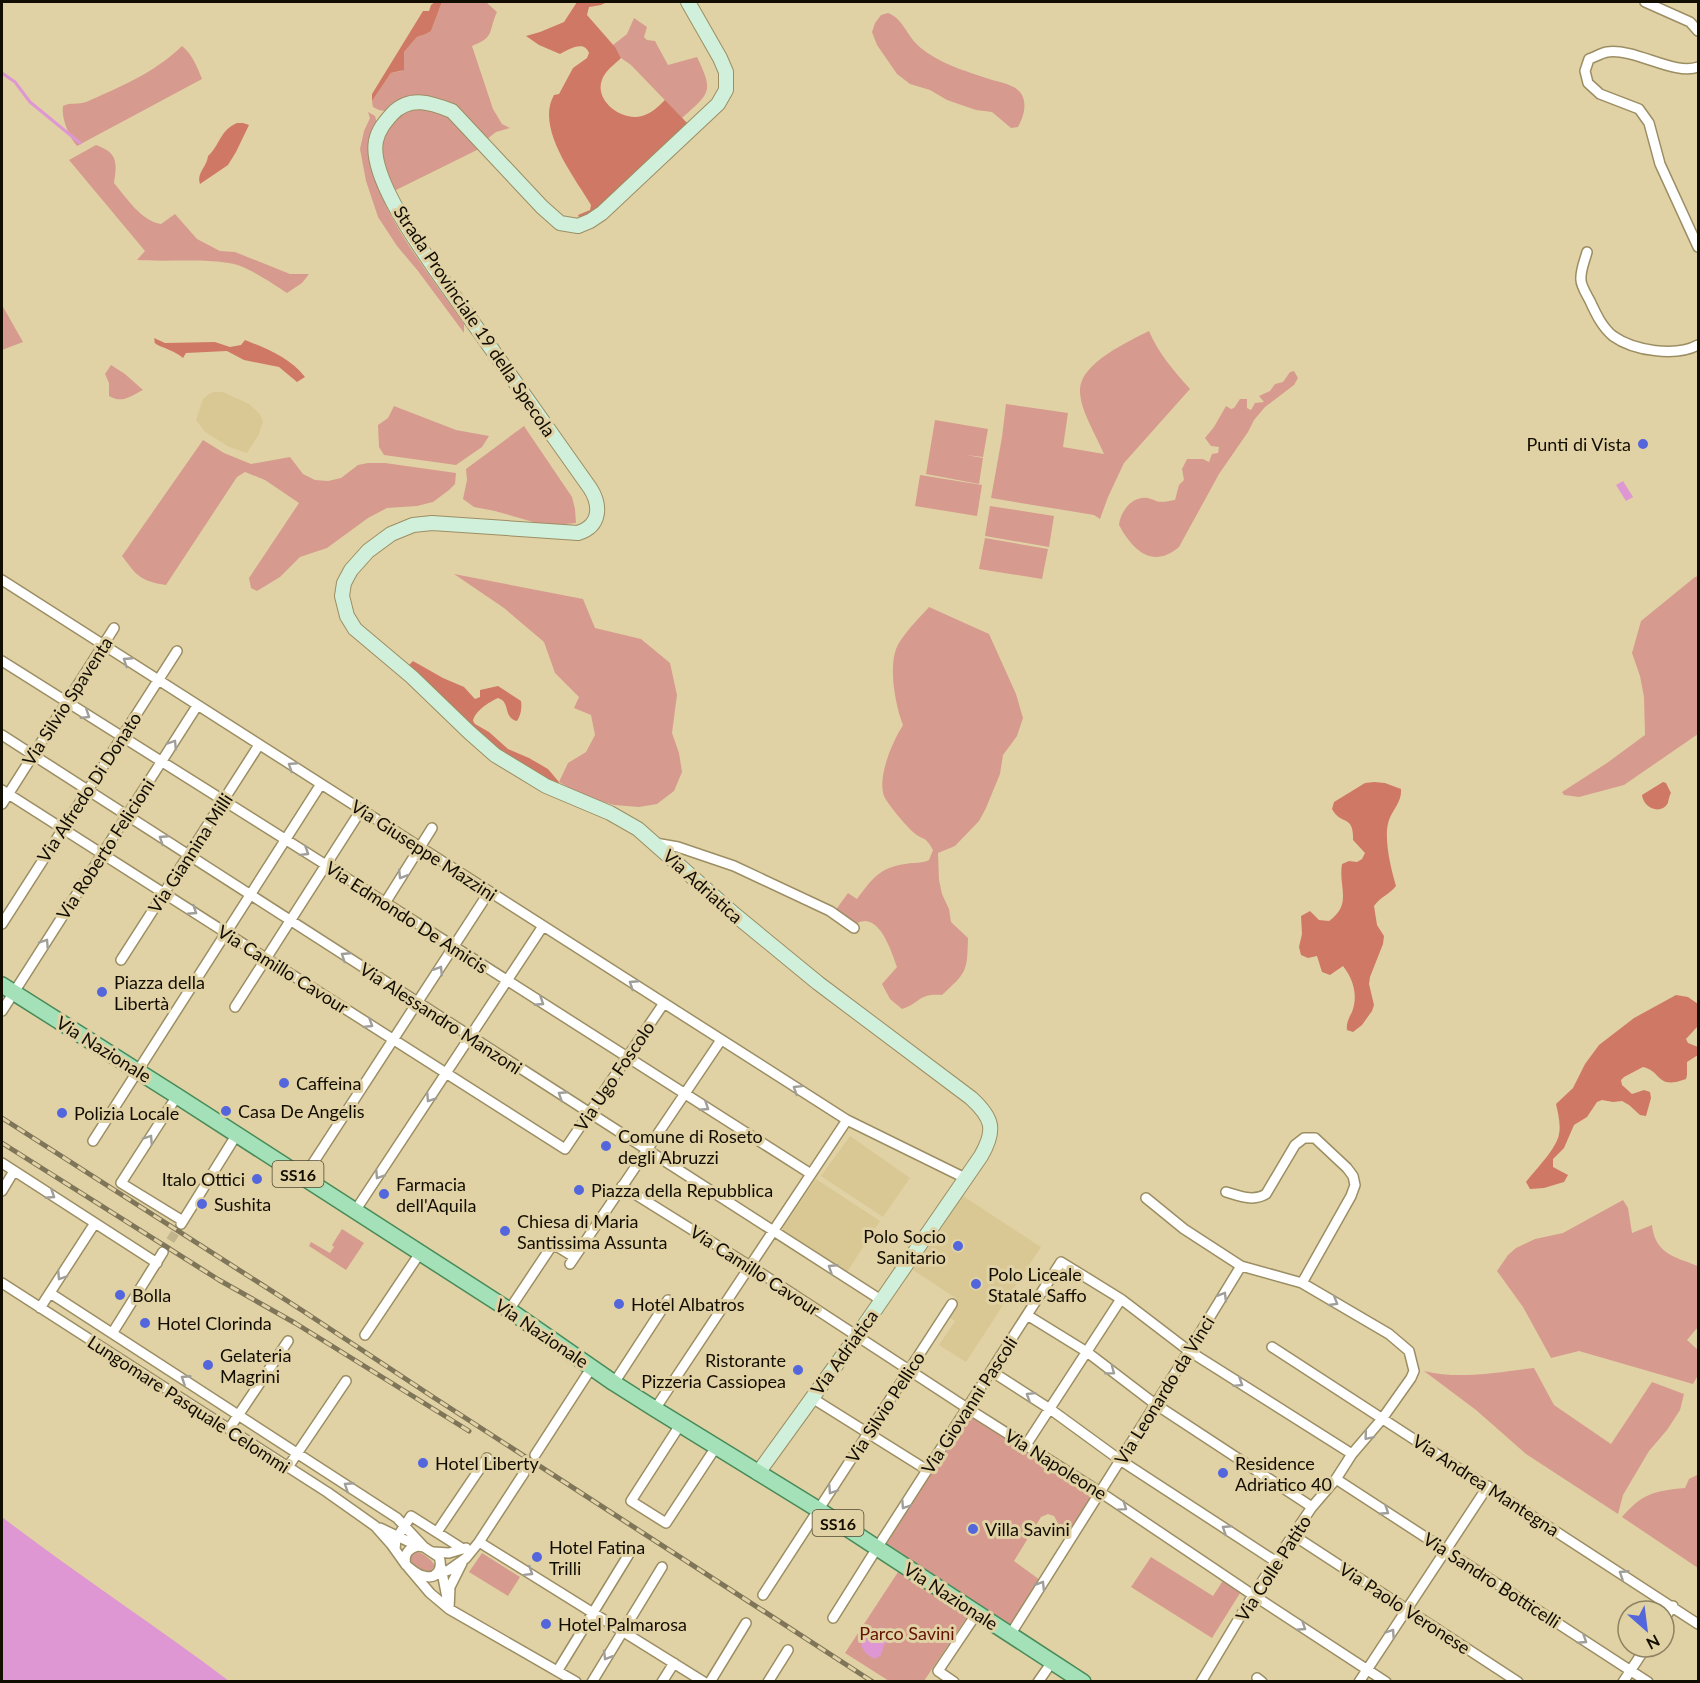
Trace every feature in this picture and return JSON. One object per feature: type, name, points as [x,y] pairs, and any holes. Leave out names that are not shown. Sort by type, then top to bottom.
[{"type":"main road","name":"Strada Provinciale 19 della Specola","points":[[592,490],[413,236],[381,180],[376,161],[375,142],[382,126],[395,111],[410,102],[433,103],[452,111],[542,207],[560,223],[578,226],[590,221],[602,213],[718,104],[726,90],[726,72],[723,65],[688,2]]},
{"type":"main road","name":"Via Adriatica","points":[[592,490],[597,501],[596,517],[590,526],[578,533],[432,523],[413,525],[399,530],[377,544],[351,570],[344,583],[343,600],[347,616],[355,628],[412,677],[490,751],[546,786],[621,819],[638,829],[734,914],[810,976],[967,1094],[979,1105],[989,1120],[991,1133],[981,1156],[857,1336],[758,1473]]},
{"type":"main road","name":"Via Nazionale","points":[[7,989],[304,1177],[509,1310],[614,1383],[819,1510],[1083,1682]]},
{"type":"street","points":[[1645,2],[1690,22],[1698,31]]},
{"type":"street","points":[[1698,67],[1689,69],[1628,53],[1606,52],[1589,59],[1585,71],[1588,83],[1600,94],[1639,109],[1649,123],[1660,164],[1698,247]]},
{"type":"street","points":[[1587,252],[1581,280],[1598,319],[1613,335],[1642,349],[1676,351],[1698,345]]},
{"type":"street","name":"Via Giuseppe Mazzini","points":[[2,580],[847,1120],[965,1178]]},
{"type":"street","name":"Via Silvio Spaventa","points":[[2,804],[5,792],[33,755],[114,628]]},
{"type":"street","name":"Via Alfredo Di Donato","points":[[2,924],[177,651]]},
{"type":"street","name":"Via Edmondo De Amicis","points":[[2,661],[811,1174]]},
{"type":"street","name":"Via Roberto Felicioni","points":[[2,1011],[7,989],[102,854],[198,705]]},
{"type":"street","name":"Via Alessandro Manzoni","points":[[2,735],[881,1300]]},
{"type":"street","name":"Via Giannina Milli","points":[[122,960],[259,745]]},
{"type":"street","points":[[93,1141],[321,784]]},
{"type":"street","name":"Via Camillo Cavour","points":[[5,792],[565,1149]]},
{"type":"street","points":[[236,1007],[362,810]]},
{"type":"street","points":[[385,903],[432,828]]},
{"type":"street","points":[[654,843],[678,847],[734,866],[830,911],[854,928]]},
{"type":"street","points":[[304,1177],[489,892]]},
{"type":"street","points":[[355,1211],[543,926]]},
{"type":"street","name":"Via Ugo Foscolo","points":[[565,1149],[663,1003]]},
{"type":"street","points":[[509,1310],[554,1244],[572,1260],[721,1040]]},
{"type":"street","points":[[177,1096],[121,1183],[182,1222],[237,1134]]},
{"type":"street","points":[[655,1409],[847,1120]]},
{"type":"street","points":[[1146,1198],[1184,1229],[1241,1266],[1302,1283],[1355,1185],[1353,1176],[1347,1168],[1315,1138],[1304,1138],[1295,1145],[1266,1194],[1258,1198],[1249,1198],[1226,1192]]},
{"type":"street","points":[[2,1163],[157,1263]]},
{"type":"street","points":[[2,1191],[14,1171]]},
{"type":"street","name":"Via Camillo Cavour","points":[[622,1186],[857,1336]]},
{"type":"street","points":[[40,1308],[96,1223]]},
{"type":"street","points":[[113,1332],[163,1252]]},
{"type":"street","points":[[365,1335],[420,1253]]},
{"type":"street","name":"Via Giovanni Pascoli","points":[[833,1618],[1061,1262],[1121,1299]]},
{"type":"street","name":"Via Leonardo da Vinci","points":[[1010,1635],[1241,1266]]},
{"type":"street","name":"Lungomare Pasquale Celommi","points":[[2,1283],[288,1467],[375,1526]]},
{"type":"street","name":"Via Colle Patito","points":[[1200,1682],[1253,1595],[1312,1507],[1382,1419],[1414,1371],[1409,1351],[1389,1334],[1302,1283]]},
{"type":"street","points":[[50,1293],[397,1518],[424,1548]]},
{"type":"street","points":[[1026,1445],[1121,1299],[1189,1352],[1352,1454]]},
{"type":"street","points":[[614,1383],[668,1300]]},
{"type":"street","name":"Via Silvio Pellico","points":[[764,1595],[952,1304]]},
{"type":"street","points":[[1027,1315],[1087,1353],[1155,1404],[1312,1507]]},
{"type":"street","name":"Via Napoleone","points":[[857,1336],[1100,1492],[1386,1682]]},
{"type":"street","points":[[229,1430],[288,1341]]},
{"type":"street","name":"Via Andrea Mantegna","points":[[1272,1347],[1661,1599]]},
{"type":"street","points":[[535,1455],[591,1367]]},
{"type":"street","points":[[991,1371],[1050,1409],[1120,1460],[1275,1561]]},
{"type":"street","points":[[288,1467],[346,1381]]},
{"type":"street","points":[[812,1398],[927,1470]]},
{"type":"street","points":[[680,1425],[631,1501],[666,1523],[716,1447]]},
{"type":"street","points":[[437,1532],[487,1458]]},
{"type":"street","points":[[464,1556],[424,1548],[411,1548],[405,1558],[407,1566],[422,1576],[450,1570],[464,1556],[481,1539],[524,1473]]},
{"type":"street","name":"Via Sandro Botticelli","points":[[1336,1479],[1648,1682]]},
{"type":"street","points":[[1359,1682],[1488,1486]]},
{"type":"street","points":[[395,1549],[398,1536],[409,1517],[413,1516],[437,1532],[464,1556]]},
{"type":"street","points":[[375,1526],[439,1557],[439,1572],[449,1609]]},
{"type":"street","points":[[375,1526],[430,1593],[449,1609],[576,1682]]},
{"type":"street","name":"Via Paolo Veronese","points":[[1293,1535],[1518,1682]]},
{"type":"street","points":[[481,1539],[593,1613],[704,1682]]},
{"type":"street","points":[[558,1670],[632,1549]]},
{"type":"street","points":[[449,1609],[450,1587],[464,1556]]},
{"type":"street","points":[[592,1682],[662,1567]]},
{"type":"street","name":"Via Andrea Mantegna","points":[[1676,1609],[1698,1624]]},
{"type":"street","points":[[954,1682],[938,1671],[977,1613]]},
{"type":"street","points":[[710,1682],[746,1623]]},
{"type":"street","points":[[768,1682],[788,1650]]},
{"type":"street","points":[[1623,1682],[1638,1659]]},
{"type":"street","points":[[1038,1682],[1052,1662]]},
{"type":"street","points":[[662,1682],[674,1663]]},
{"type":"shaded area","points":[[435,2],[442,2],[431,31],[417,37],[404,52],[404,70],[391,73],[372,101],[372,94],[423,11],[429,11]]},
{"type":"shaded area","points":[[577,2],[607,2],[589,7],[587,15],[615,47],[621,58],[605,74],[601,83],[601,91],[609,106],[633,117],[652,111],[665,100],[690,126],[582,223],[578,215],[590,210],[591,205],[559,152],[553,137],[549,108],[554,95],[559,94],[573,68],[587,58],[589,53],[587,49],[580,46],[560,54],[539,45],[526,36],[564,22]]},
{"type":"shaded area","points":[[237,123],[249,125],[236,152],[228,165],[200,184],[199,177],[208,156],[227,130]]},
{"type":"shaded area","points":[[154,338],[165,343],[215,342],[230,347],[241,345],[245,340],[285,359],[305,377],[297,382],[279,367],[244,360],[227,351],[186,353],[183,358],[156,344]]},
{"type":"shaded area","points":[[214,392],[223,392],[249,404],[260,414],[263,422],[259,434],[247,453],[229,447],[205,432],[196,420],[203,399]]},
{"type":"shaded area","points":[[1623,481],[1633,497],[1626,501],[1616,485]]},
{"type":"shaded area","points":[[413,661],[464,687],[475,699],[480,697],[480,690],[498,686],[521,701],[521,711],[517,721],[510,717],[504,703],[498,698],[479,710],[473,721],[508,749],[548,769],[559,782],[555,789],[510,764],[406,668]]},
{"type":"shaded area","points":[[1374,782],[1401,789],[1399,802],[1387,827],[1387,844],[1396,886],[1374,906],[1377,925],[1384,936],[1370,977],[1369,984],[1374,1005],[1362,1025],[1353,1032],[1347,1030],[1355,1000],[1350,977],[1343,966],[1330,975],[1322,972],[1317,956],[1308,958],[1301,955],[1299,947],[1302,934],[1301,916],[1310,911],[1319,920],[1329,921],[1341,908],[1343,902],[1342,864],[1349,861],[1357,862],[1365,853],[1353,840],[1353,832],[1349,823],[1332,809],[1334,802],[1365,783]]},
{"type":"shaded area","points":[[1663,782],[1666,783],[1671,793],[1668,803],[1661,809],[1652,808],[1645,803],[1642,795]]},
{"type":"shaded area","points":[[1676,995],[1688,997],[1698,1004],[1698,1026],[1686,1039],[1688,1043],[1698,1047],[1698,1055],[1687,1062],[1686,1079],[1676,1082],[1664,1081],[1643,1067],[1624,1077],[1621,1080],[1622,1085],[1632,1094],[1644,1090],[1650,1092],[1651,1098],[1646,1116],[1640,1115],[1622,1101],[1597,1102],[1587,1117],[1574,1125],[1564,1148],[1553,1159],[1553,1167],[1568,1175],[1564,1182],[1544,1188],[1530,1189],[1526,1182],[1550,1152],[1559,1134],[1556,1104],[1573,1088],[1585,1064],[1599,1045],[1634,1018]]},
{"type":"shaded area","points":[[850,1136],[910,1178],[883,1217],[821,1176]]},
{"type":"shaded area","points":[[816,1179],[880,1221],[847,1272],[782,1229]]},
{"type":"shaded area","name":"Polo Liceale Statale Saffo","points":[[963,1196],[1041,1247],[966,1362],[939,1345],[955,1321],[947,1316],[957,1299],[913,1270]]},
{"type":"shaded area","points":[[2,1517],[58,1559],[229,1681],[2,1681]]},
{"type":"shaded area","points":[[881,1627],[883,1632],[889,1630],[894,1636],[884,1645],[881,1655],[875,1659],[863,1650],[861,1645],[869,1634]]},
{"type":"green space","points":[[442,2],[486,2],[497,12],[488,37],[472,46],[493,109],[502,124],[510,128],[496,132],[486,140],[447,102],[432,97],[414,97],[385,111],[373,107],[372,101],[391,73],[401,71],[404,65],[404,52],[417,37],[431,31]]},
{"type":"green space","points":[[888,13],[898,19],[912,39],[934,57],[959,69],[1017,89],[1024,100],[1023,114],[1018,127],[1011,128],[992,112],[976,110],[910,84],[897,74],[877,45],[872,32],[881,15]]},
{"type":"green space","points":[[634,18],[647,27],[644,37],[655,41],[668,65],[697,57],[706,78],[706,91],[699,103],[682,118],[631,65],[621,58],[613,45],[627,34]]},
{"type":"green space","points":[[182,46],[192,57],[202,79],[77,146],[66,127],[63,106],[86,102],[124,85],[160,64]]},
{"type":"green space","points":[[427,107],[444,114],[462,129],[479,149],[392,192],[386,178],[382,149],[384,134],[399,113],[411,108]]},
{"type":"green space","points":[[368,112],[375,116],[377,123],[368,149],[372,171],[381,194],[406,241],[464,324],[464,333],[397,246],[378,217],[366,181],[360,149],[370,118]]},
{"type":"green space","points":[[96,145],[109,151],[112,155],[116,169],[114,183],[134,208],[147,218],[161,224],[175,214],[197,239],[220,251],[235,252],[290,274],[309,274],[302,283],[287,293],[234,264],[211,261],[137,260],[145,251],[69,160]]},
{"type":"green space","points":[[2,305],[23,342],[2,350]]},
{"type":"green space","points":[[1149,331],[1172,369],[1190,389],[1124,463],[1100,519],[1094,515],[991,498],[1006,404],[1068,413],[1063,447],[1104,454],[1082,405],[1080,389],[1082,379],[1088,370],[1107,354]]},
{"type":"green space","points":[[111,365],[143,390],[122,399],[109,396],[109,383],[105,374]]},
{"type":"green space","points":[[1294,371],[1298,378],[1294,385],[1265,407],[1254,420],[1219,474],[1179,547],[1160,557],[1144,554],[1137,549],[1119,525],[1128,506],[1142,498],[1161,502],[1175,500],[1179,485],[1184,480],[1182,469],[1187,459],[1203,459],[1209,462],[1212,454],[1218,453],[1219,447],[1211,446],[1205,438],[1226,406],[1234,408],[1240,399],[1247,399],[1247,408],[1251,410],[1255,403],[1264,402],[1259,396],[1270,391],[1275,384],[1283,382],[1290,372]]},
{"type":"green space","points":[[394,406],[456,430],[489,436],[482,447],[456,465],[384,455],[379,447],[378,425],[388,418]]},
{"type":"green space","points":[[935,420],[988,429],[983,457],[966,455],[983,458],[979,484],[926,474]]},
{"type":"green space","points":[[524,426],[572,497],[576,523],[547,526],[474,507],[463,499],[467,480],[466,469]]},
{"type":"green space","points":[[203,440],[224,453],[251,464],[290,457],[303,474],[315,480],[328,481],[341,478],[358,465],[385,463],[456,473],[455,484],[433,502],[417,506],[387,508],[368,518],[327,548],[300,557],[280,577],[257,591],[251,588],[249,578],[299,503],[265,480],[245,472],[237,477],[166,585],[150,582],[136,573],[122,556]]},
{"type":"green space","points":[[920,475],[982,485],[977,516],[915,506]]},
{"type":"green space","points":[[990,506],[1054,516],[1049,547],[985,536]]},
{"type":"green space","points":[[985,538],[1048,549],[1042,579],[979,569]]},
{"type":"green space","points":[[454,574],[583,599],[595,628],[641,639],[670,663],[677,695],[672,733],[679,753],[682,772],[674,791],[657,804],[639,807],[614,805],[584,796],[559,782],[568,763],[586,752],[595,735],[591,715],[574,708],[579,697],[555,673],[544,642],[504,608]]},
{"type":"green space","points":[[1698,576],[1698,734],[1624,785],[1579,797],[1564,795],[1562,792],[1645,735],[1644,697],[1632,653],[1641,621]]},
{"type":"green space","points":[[929,607],[989,634],[1016,694],[1023,718],[1017,736],[1003,755],[1000,774],[979,821],[955,846],[938,853],[939,880],[951,922],[968,938],[964,971],[942,995],[924,997],[902,1009],[890,999],[882,984],[897,967],[882,933],[877,927],[865,921],[851,925],[835,911],[848,893],[857,899],[872,880],[882,872],[896,866],[929,860],[933,850],[926,840],[916,835],[897,814],[884,796],[882,788],[887,759],[903,725],[894,684],[895,651],[906,633]]},
{"type":"green space","points":[[1623,1200],[1628,1208],[1632,1233],[1652,1225],[1657,1242],[1667,1253],[1698,1266],[1698,1327],[1687,1340],[1698,1350],[1698,1375],[1693,1384],[1579,1351],[1551,1358],[1523,1307],[1497,1271],[1516,1248],[1535,1239],[1563,1233]]},
{"type":"green space","points":[[342,1229],[364,1243],[346,1270],[309,1246],[311,1242],[330,1253]]},
{"type":"green space","points":[[1534,1368],[1554,1405],[1611,1444],[1652,1382],[1684,1394],[1680,1410],[1649,1451],[1623,1495],[1618,1514],[1526,1454],[1476,1410],[1424,1371],[1465,1375]]},
{"type":"green space","points":[[967,1410],[1096,1493],[1067,1540],[1054,1516],[1048,1514],[1041,1517],[1014,1561],[1040,1580],[1012,1627],[886,1544]]},
{"type":"green space","points":[[1698,1469],[1698,1568],[1622,1517],[1643,1498],[1665,1490],[1685,1488],[1689,1479],[1697,1475]]},
{"type":"green space","points":[[414,1551],[426,1556],[434,1563],[435,1566],[430,1572],[420,1569],[412,1562],[409,1557]]},
{"type":"green space","points":[[482,1553],[520,1577],[508,1596],[469,1572]]},
{"type":"green space","points":[[1151,1557],[1213,1596],[1224,1579],[1242,1590],[1212,1638],[1131,1587]]},
{"type":"green space","name":"Parco Savini","points":[[900,1569],[969,1614],[924,1681],[889,1681],[845,1653]]},
{"type":"waterway","points":[[2,73],[15,82],[30,102],[80,143]]},
{"type":"tunnel","points":[[163,1252],[181,1224]]},
{"type":"tunnel","points":[[524,1473],[535,1455]]},
{"type":"railway","points":[[2,1118],[873,1682]]},
{"type":"railway","points":[[2,1143],[219,1280],[295,1323],[469,1431]]},
{"type":"place","name":"Punti di Vista","points":[[1643,444]]},
{"type":"place","name":"Piazza della Libertà","points":[[102,992]]},
{"type":"place","name":"Caffeina","points":[[284,1083]]},
{"type":"place","name":"Casa De Angelis","points":[[226,1111]]},
{"type":"place","name":"Polizia Locale","points":[[62,1113]]},
{"type":"place","name":"Comune di Roseto degli Abruzzi","points":[[606,1146]]},
{"type":"place","name":"Italo Ottici","points":[[257,1179]]},
{"type":"place","name":"Piazza della Repubblica","points":[[579,1190]]},
{"type":"place","name":"Farmacia dell'Aquila","points":[[384,1194]]},
{"type":"place","name":"Sushita","points":[[202,1204]]},
{"type":"place","name":"Chiesa di Maria Santissima Assunta","points":[[505,1231]]},
{"type":"place","name":"Polo Socio Sanitario","points":[[958,1246]]},
{"type":"place","name":"Polo Liceale Statale Saffo","points":[[976,1284]]},
{"type":"place","name":"Bolla","points":[[120,1295]]},
{"type":"place","name":"Hotel Albatros","points":[[619,1304]]},
{"type":"place","name":"Hotel Clorinda","points":[[145,1323]]},
{"type":"place","name":"Gelateria Magrini","points":[[208,1365]]},
{"type":"place","name":"Ristorante Pizzeria Cassiopea","points":[[798,1370]]},
{"type":"place","name":"Hotel Liberty","points":[[423,1463]]},
{"type":"place","name":"Residence Adriatico 40","points":[[1223,1473]]},
{"type":"place","name":"Villa Savini","points":[[973,1529]]},
{"type":"place","name":"Hotel Fatina Trilli","points":[[537,1557]]},
{"type":"place","name":"Hotel Palmarosa","points":[[546,1624]]}]
